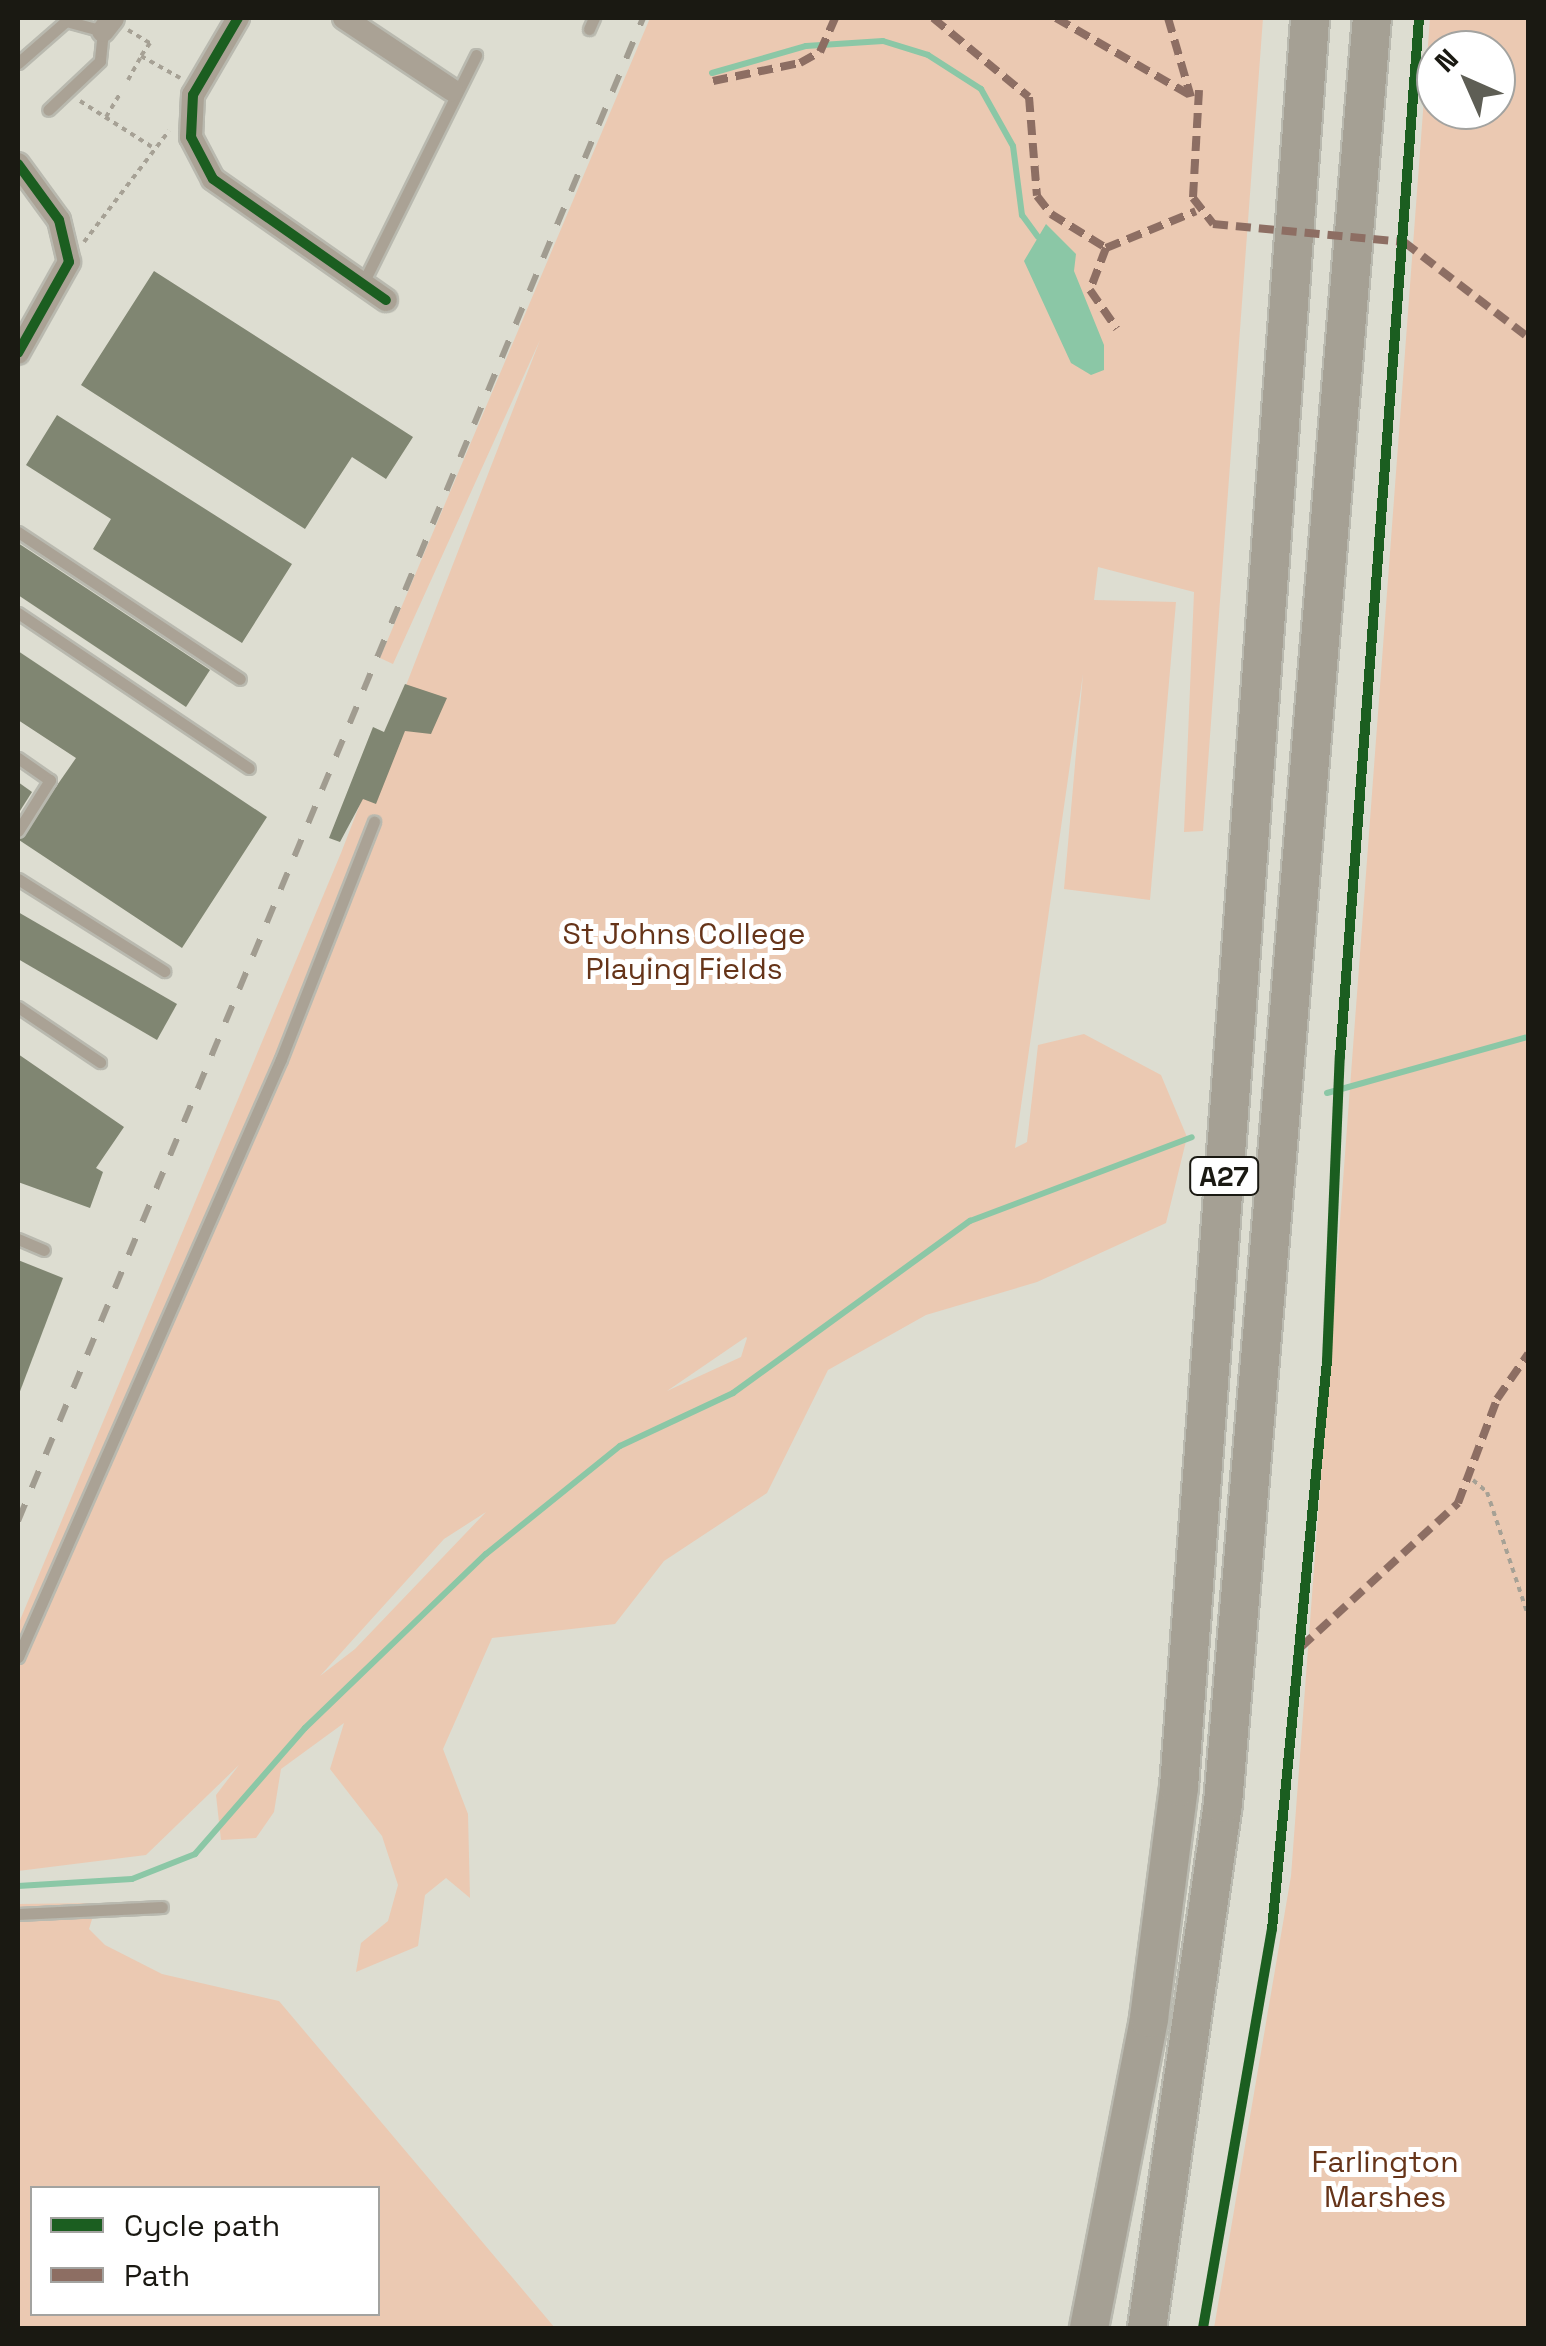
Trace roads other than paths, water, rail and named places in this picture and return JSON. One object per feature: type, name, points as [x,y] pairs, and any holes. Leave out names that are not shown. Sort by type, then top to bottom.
[{"type":"highway","name":"A27","points":[[1089,2328],[1149,2018],[1179,1788],[1310,18]]},
{"type":"highway","name":"A27","points":[[1129,2328],[1161,2204],[1223,1803],[1372,18]]},
{"type":"highway","points":[[1146,2328],[1161,2204]]},
{"type":"street","points":[[238,18],[198,88],[190,137],[213,179],[365,278],[386,300]]},
{"type":"street","points":[[344,18],[452,90]]},
{"type":"street","points":[[18,164],[59,220],[67,271],[18,353]]},
{"type":"lane","points":[[18,63],[66,21],[109,22],[100,61],[48,110]]},
{"type":"lane","points":[[365,278],[402,217],[412,172],[452,90],[476,55]]},
{"type":"lane","points":[[18,532],[240,678]]},
{"type":"lane","points":[[18,613],[249,768]]},
{"type":"lane","points":[[18,758],[50,780],[18,832]]},
{"type":"lane","points":[[18,1657],[281,1059],[374,822]]},
{"type":"lane","points":[[18,878],[164,972]]},
{"type":"lane","points":[[18,1007],[100,1062]]},
{"type":"lane","points":[[18,1240],[44,1250]]},
{"type":"lane","points":[[18,1914],[162,1907]]},
{"type":"waterway","points":[[712,73],[806,46],[883,41],[928,55],[981,89],[1013,146],[1022,215],[1038,237]]},
{"type":"waterway","points":[[1327,1093],[1528,1037]]},
{"type":"waterway","points":[[18,1886],[132,1879],[195,1854],[305,1728],[486,1554],[620,1446],[733,1393],[970,1221],[1192,1137]]},
{"type":"railway","points":[[18,1521],[643,18]]},
{"type":"park label","name":"St Johns College Playing Fields","points":[[684,951]]},
{"type":"park label","name":"Farlington Marshes","points":[[1385,2179]]}]
